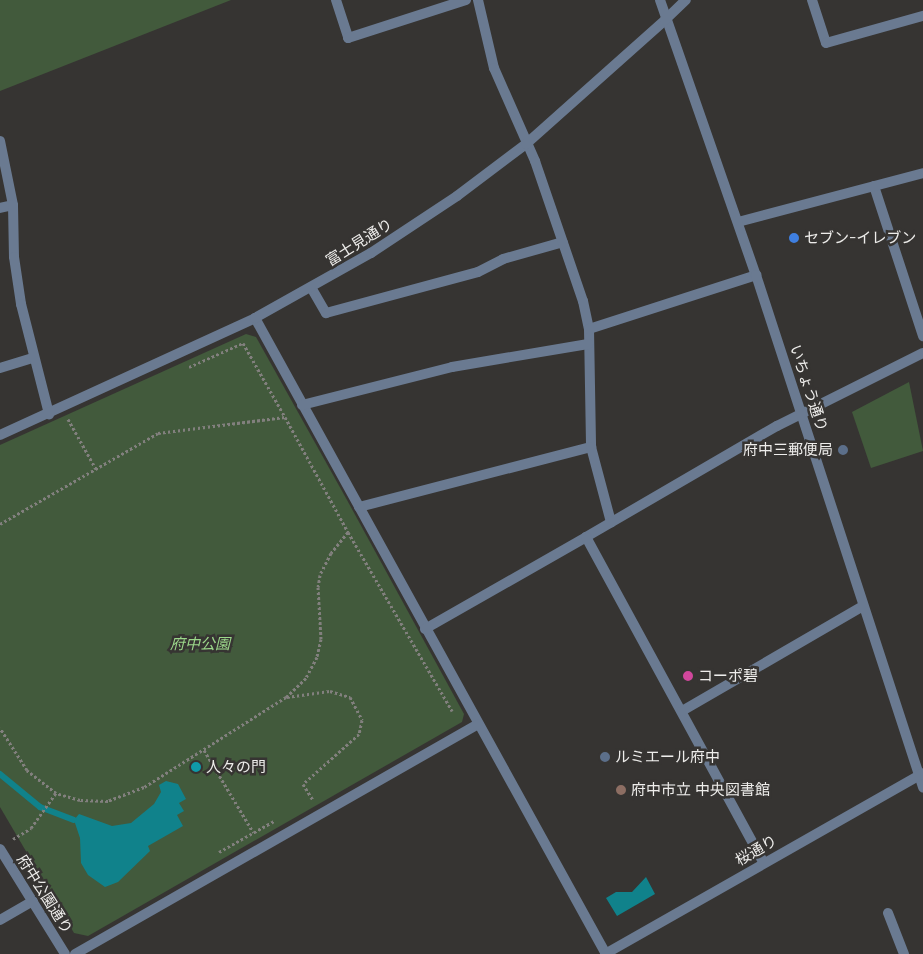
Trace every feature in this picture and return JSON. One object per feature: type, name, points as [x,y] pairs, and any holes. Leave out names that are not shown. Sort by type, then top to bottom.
[{"type":"street","points":[[336,0],[348,38],[466,0]]},
{"type":"street","points":[[478,0],[494,68],[526,144],[535,160],[563,242],[589,329],[588,344],[592,387],[591,447],[611,522]]},
{"type":"street","name":"いちょう通り","points":[[660,0],[665,20],[756,275],[863,606],[921,774],[923,787]]},
{"type":"street","name":"富士見通り","points":[[0,436],[255,318],[312,289],[428,216],[526,144],[686,0]]},
{"type":"street","points":[[812,0],[826,43],[923,16]]},
{"type":"street","points":[[0,141],[13,205],[14,257],[32,358],[49,414]]},
{"type":"street","points":[[738,222],[923,173]]},
{"type":"street","points":[[874,186],[923,336]]},
{"type":"street","points":[[0,208],[13,205]]},
{"type":"street","points":[[312,289],[326,313],[478,272],[503,259],[563,242]]},
{"type":"street","points":[[589,329],[756,275]]},
{"type":"street","points":[[255,318],[478,724],[610,953]]},
{"type":"street","points":[[302,405],[452,367],[588,344]]},
{"type":"street","points":[[425,629],[802,414],[923,353]]},
{"type":"street","points":[[0,368],[32,358]]},
{"type":"street","points":[[359,507],[591,447]]},
{"type":"street","points":[[586,537],[764,862]]},
{"type":"street","points":[[682,711],[863,606]]},
{"type":"street","points":[[75,954],[478,724]]},
{"type":"street","name":"桜通り","points":[[610,953],[764,862],[921,774]]},
{"type":"street","name":"府中公園通り","points":[[0,849],[65,954]]},
{"type":"street","points":[[0,920],[33,901]]},
{"type":"street","points":[[888,913],[904,954]]},
{"type":"path","points":[[183,370],[244,343],[348,532],[456,717]]},
{"type":"path","points":[[59,422],[76,415]]},
{"type":"path","points":[[0,524],[158,433],[285,417]]},
{"type":"path","points":[[68,418],[96,469]]},
{"type":"path","points":[[0,728],[28,770],[56,793],[80,800],[108,801],[124,797],[204,750],[286,697],[306,678],[317,657],[321,639],[318,587],[320,575],[331,553],[348,532]]},
{"type":"path","points":[[286,697],[330,691],[350,697],[362,720],[359,734],[303,784],[313,800]]},
{"type":"path","points":[[204,750],[253,832]]},
{"type":"path","points":[[13,839],[31,828],[56,793]]},
{"type":"path","points":[[304,804],[321,795]]},
{"type":"path","points":[[210,857],[278,818]]},
{"type":"green space","points":[[0,0],[231,0],[0,91]]},
{"type":"green space","name":"府中公園","points":[[246,334],[256,337],[347,500],[464,714],[462,722],[88,936],[74,933],[0,807],[0,445]]},
{"type":"green space","points":[[909,382],[923,451],[871,468],[852,412]]},
{"type":"water","points":[[166,781],[178,784],[186,799],[179,803],[184,811],[177,815],[183,826],[148,846],[150,851],[118,882],[105,887],[88,875],[81,863],[80,838],[74,820],[79,814],[112,826],[131,823],[154,804],[161,792],[159,785]]},
{"type":"water","points":[[646,877],[655,894],[617,916],[606,898],[616,892],[632,892]]},
{"type":"waterway","points":[[0,774],[40,807],[74,820]]},
{"type":"place","name":"セブン-イレブン","points":[[794,238]]},
{"type":"place","name":"府中三郵便局","points":[[843,450]]},
{"type":"place","name":"コーポ碧","points":[[688,676]]},
{"type":"place","name":"ルミエール府中","points":[[605,757]]},
{"type":"place","name":"人々の門","points":[[196,767]]},
{"type":"place","name":"府中市立 中央図書館","points":[[621,790]]}]
